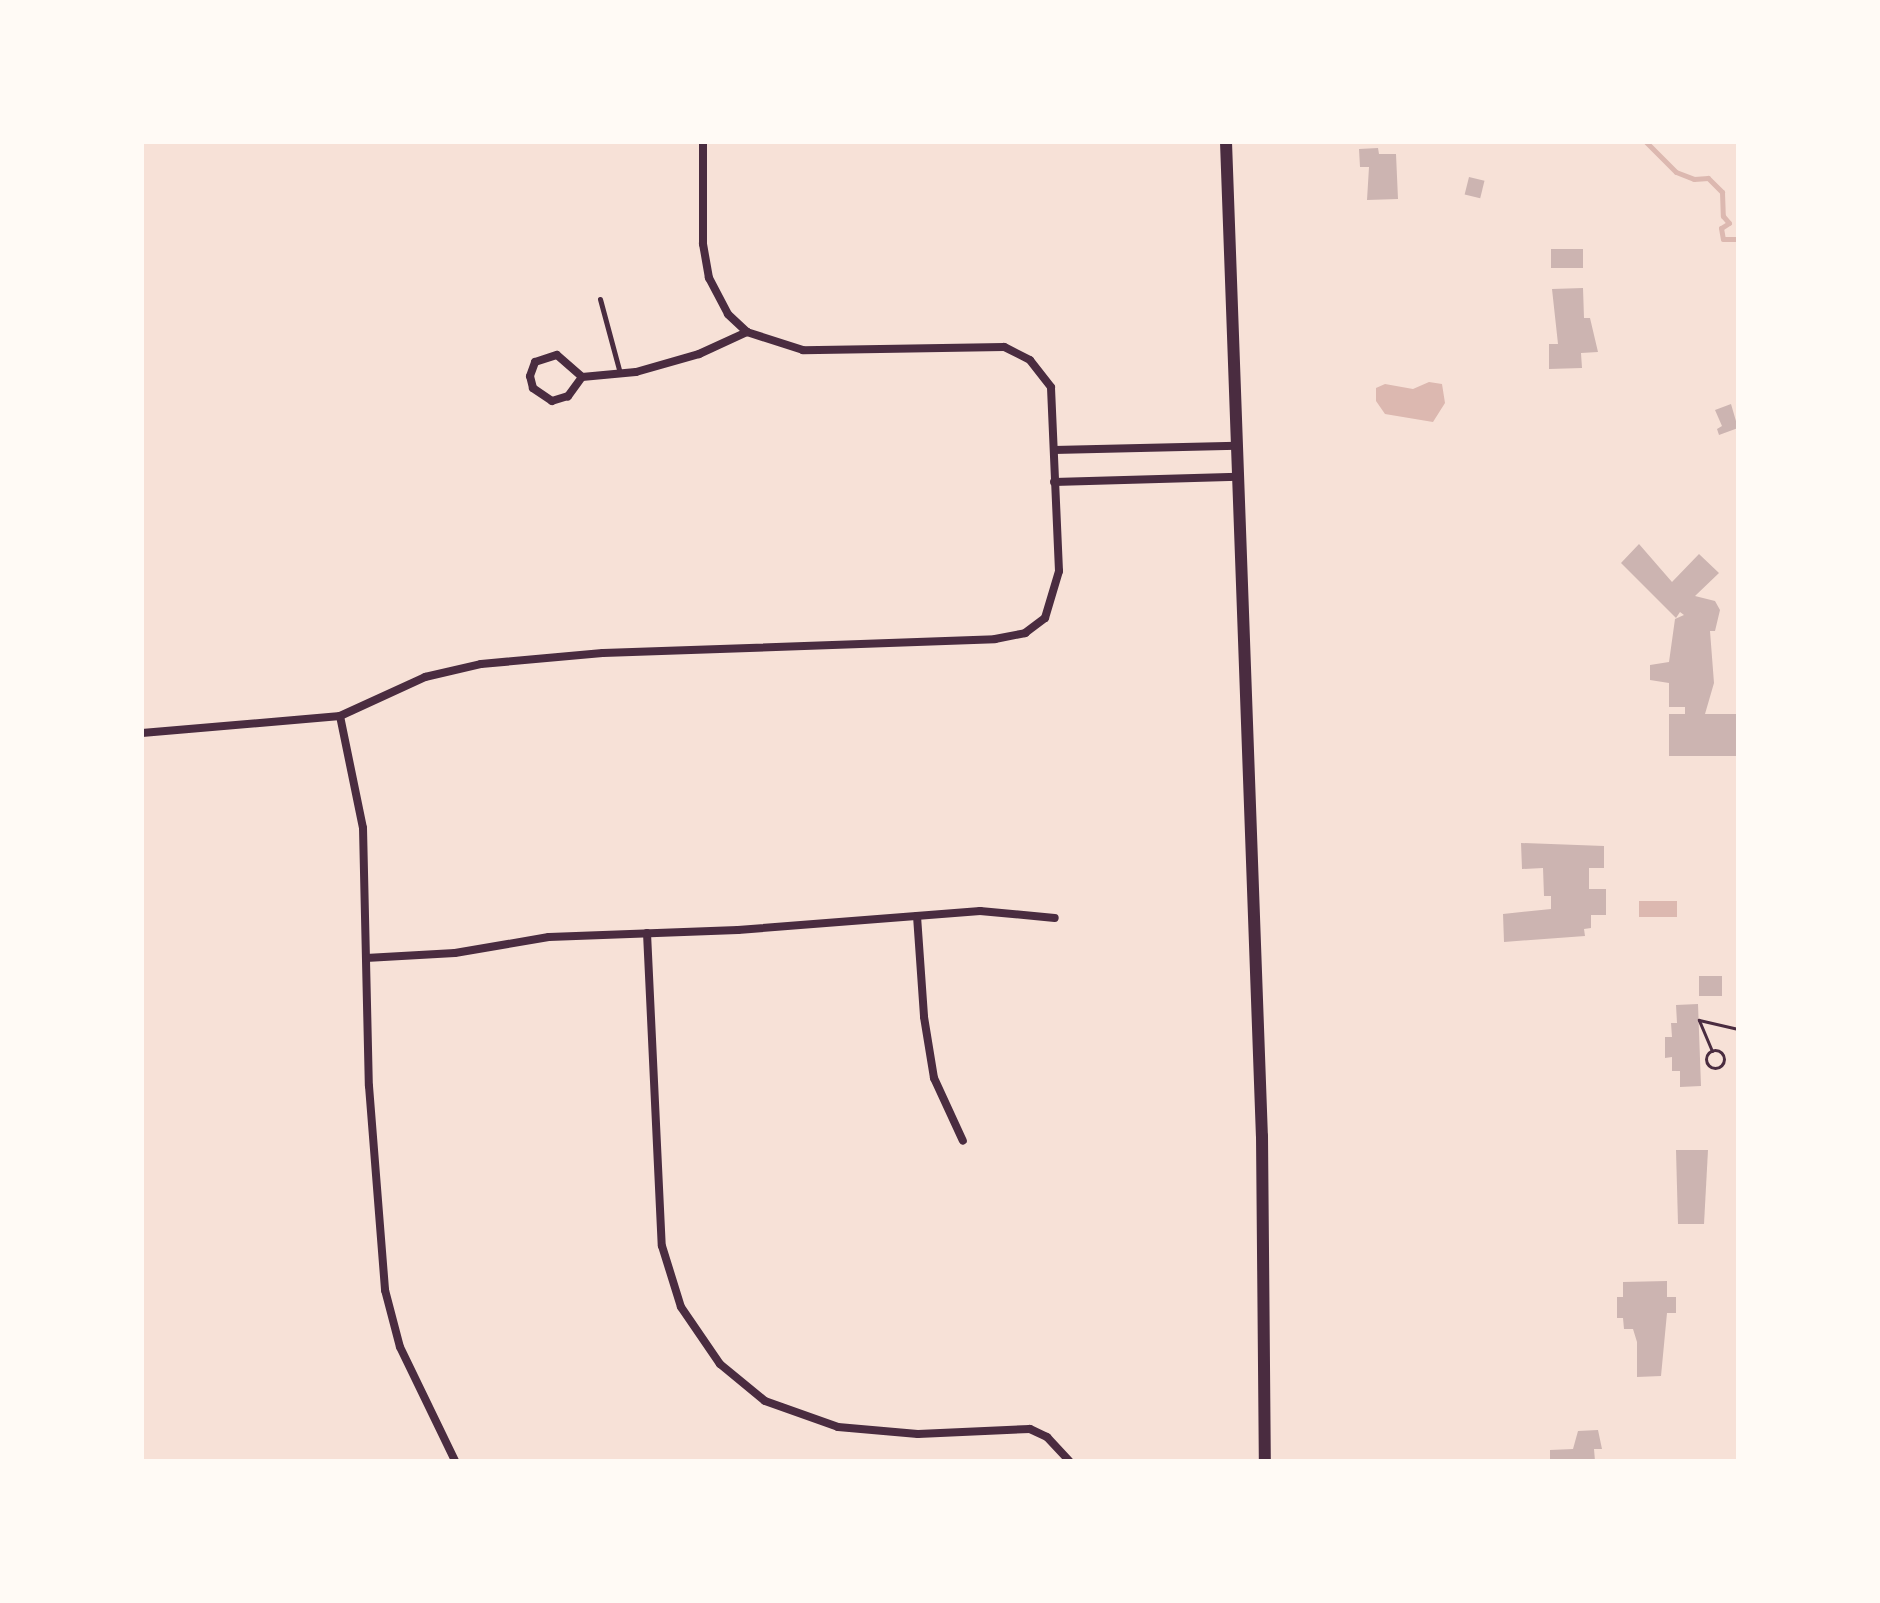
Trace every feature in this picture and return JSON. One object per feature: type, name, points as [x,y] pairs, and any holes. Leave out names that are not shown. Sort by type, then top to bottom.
[{"type":"street","points":[[142,733],[340,716],[425,677],[481,664],[603,653],[995,639],[1025,633],[1045,618],[1054,599],[1059,571],[1051,387],[1030,360],[1004,347],[803,350],[747,332],[728,314],[709,278],[703,244],[703,142]]},
{"type":"street","points":[[1226,142],[1262,1136],[1265,1461]]},
{"type":"street","points":[[582,377],[568,396],[552,401],[540,396],[529,380],[535,362],[557,355],[582,377],[620,374],[699,354],[747,332]]},
{"type":"street","points":[[1054,450],[1237,446]]},
{"type":"street","points":[[1054,482],[1238,477]]},
{"type":"street","points":[[340,716],[363,828],[369,1086],[385,1290],[400,1347],[455,1461]]},
{"type":"street","points":[[366,958],[455,953],[549,937],[980,911],[1055,918]]},
{"type":"street","points":[[917,916],[924,1017],[934,1078],[963,1141]]},
{"type":"street","points":[[647,933],[662,1246],[681,1307],[720,1364],[765,1401],[838,1427],[918,1434],[1030,1429],[1047,1437],[1069,1461]]},
{"type":"lane","points":[[600,299],[620,374]]},
{"type":"path","points":[[1712,1051],[1705,1055],[1705,1067],[1719,1067],[1723,1055],[1712,1051],[1699,1020],[1738,1029]]},
{"type":"shaded area","points":[[1429,382],[1442,384],[1445,403],[1433,422],[1385,414],[1376,401],[1376,388],[1385,384],[1413,389]]},
{"type":"shaded area","points":[[1639,901],[1677,901],[1677,917],[1639,917]]},
{"type":"building","points":[[1378,148],[1379,154],[1396,154],[1398,199],[1367,200],[1369,167],[1360,167],[1359,149]]},
{"type":"building","points":[[1469,177],[1485,181],[1480,198],[1465,194]]},
{"type":"building","points":[[1551,249],[1583,249],[1583,268],[1551,268]]},
{"type":"building","points":[[1583,288],[1584,318],[1590,318],[1598,352],[1581,353],[1582,368],[1549,369],[1549,344],[1558,344],[1552,289]]},
{"type":"building","points":[[1731,404],[1738,428],[1719,435],[1717,429],[1722,426],[1715,410]]},
{"type":"building","points":[[1639,544],[1672,582],[1699,554],[1719,573],[1695,596],[1715,601],[1720,610],[1715,631],[1710,631],[1714,683],[1705,714],[1736,714],[1736,756],[1669,756],[1669,714],[1685,714],[1685,707],[1669,707],[1669,683],[1650,680],[1650,665],[1669,662],[1675,619],[1684,615],[1680,612],[1676,618],[1621,563]]},
{"type":"building","points":[[1521,843],[1604,846],[1604,868],[1589,868],[1589,889],[1606,889],[1606,915],[1591,915],[1591,928],[1584,929],[1585,936],[1504,942],[1503,914],[1551,909],[1551,896],[1544,896],[1543,868],[1522,869]]},
{"type":"building","points":[[1699,976],[1722,976],[1722,996],[1699,996]]},
{"type":"building","points":[[1698,1004],[1701,1086],[1680,1087],[1680,1071],[1672,1071],[1672,1057],[1665,1058],[1665,1037],[1672,1037],[1671,1023],[1677,1023],[1676,1005]]},
{"type":"building","points":[[1676,1150],[1708,1150],[1704,1224],[1678,1224]]},
{"type":"building","points":[[1667,1281],[1667,1297],[1676,1297],[1676,1313],[1667,1313],[1661,1376],[1637,1377],[1637,1342],[1633,1329],[1624,1329],[1623,1318],[1617,1318],[1617,1297],[1623,1297],[1623,1282]]},
{"type":"building","points":[[1598,1430],[1602,1449],[1594,1449],[1595,1461],[1550,1461],[1550,1450],[1573,1449],[1578,1431]]},
{"type":"waterway","points":[[1646,142],[1676,172],[1694,179],[1708,178],[1722,192],[1723,216],[1729,223],[1721,228],[1723,239],[1738,239]]}]
